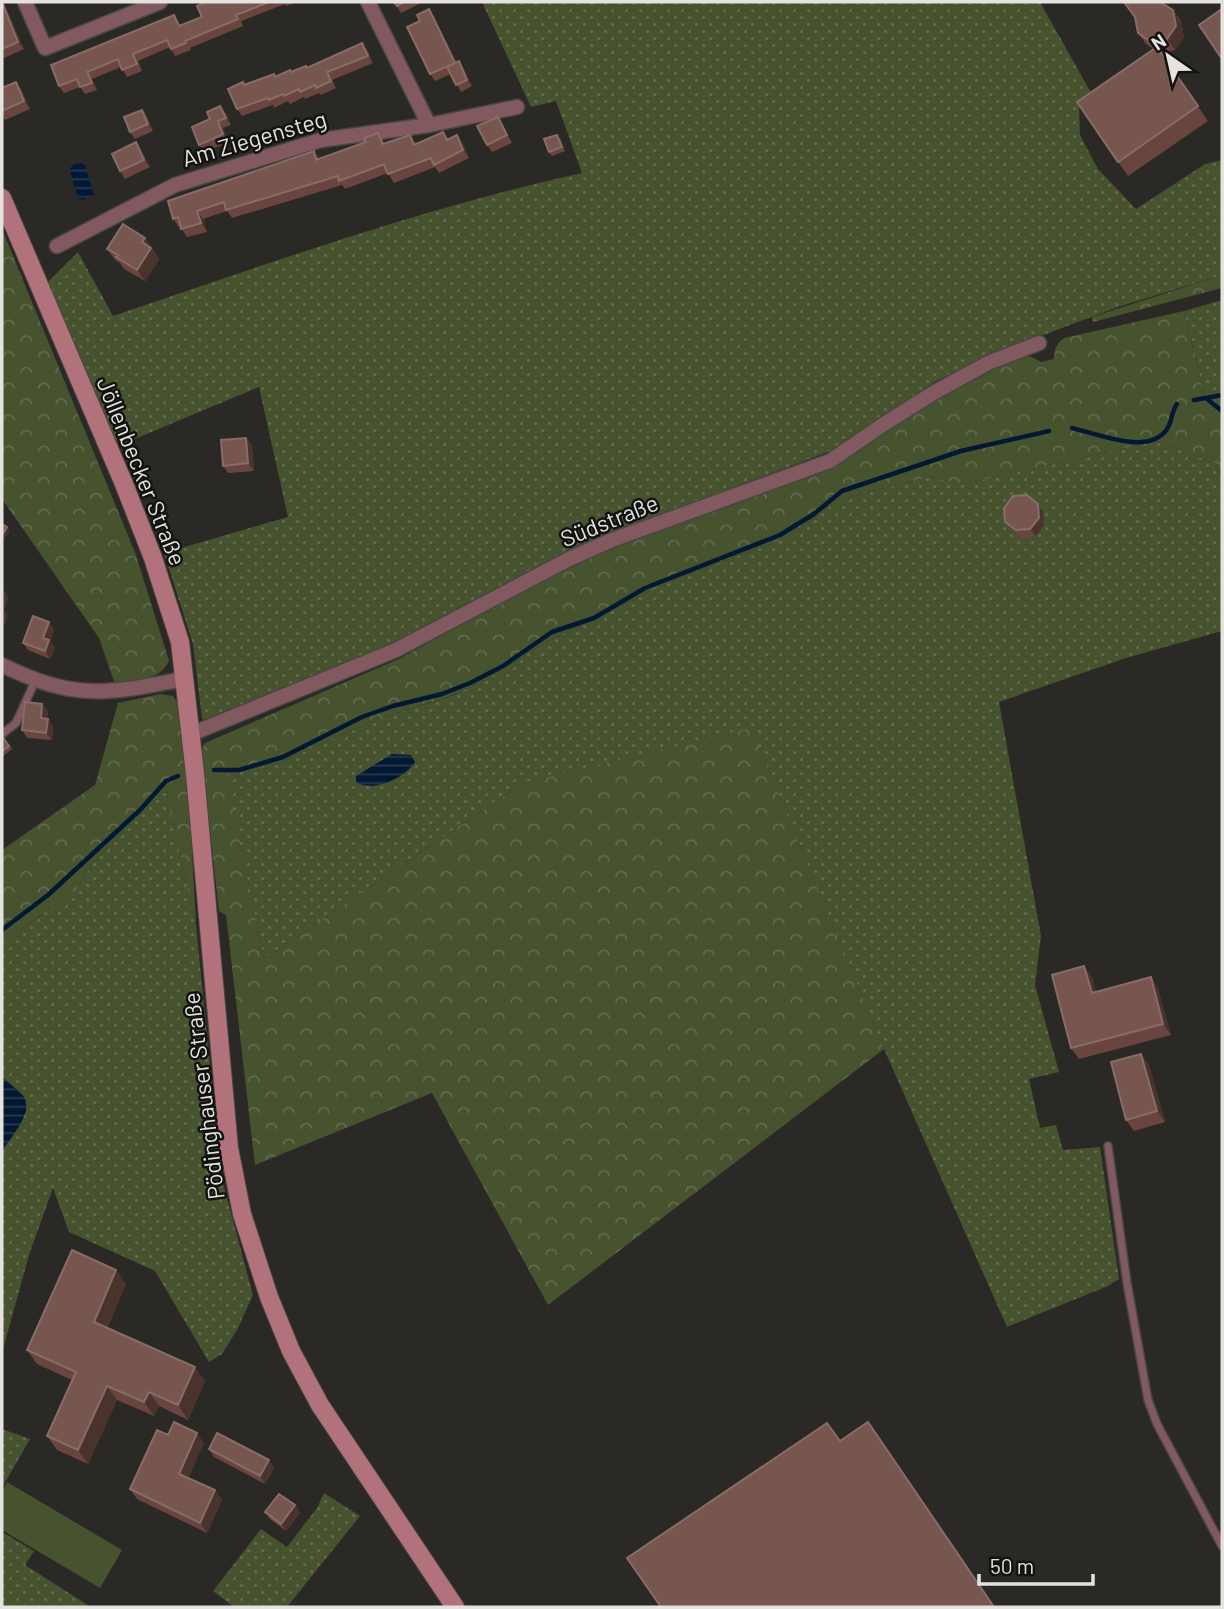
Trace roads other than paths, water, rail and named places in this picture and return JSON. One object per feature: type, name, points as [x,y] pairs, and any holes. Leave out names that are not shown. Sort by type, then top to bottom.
[{"type":"main road","name":"Jöllenbecker Straße","points":[[2,198],[153,558],[180,642],[195,774]]},
{"type":"main road","name":"Pödinghauser Straße","points":[[195,774],[229,1148],[242,1213],[278,1323],[309,1384],[327,1416],[455,1607]]},
{"type":"street","points":[[25,2],[45,48],[160,2]]},
{"type":"street","points":[[368,2],[429,125]]},
{"type":"street","name":"Am Ziegensteg","points":[[57,246],[175,185],[321,140],[429,125],[517,107]]},
{"type":"street","name":"Südstraße","points":[[191,734],[396,650],[569,559],[612,540],[830,461],[935,392],[988,363],[1039,343]]},
{"type":"street","points":[[2,665],[35,681],[94,693],[124,691],[184,679]]},
{"type":"lane","points":[[2,734],[16,723],[35,681]]},
{"type":"lane","points":[[1108,1146],[1127,1283],[1148,1400],[1157,1424],[1222,1546]]},
{"type":"water","points":[[81,163],[85,165],[94,195],[83,200],[78,198],[69,169]]},
{"type":"water","points":[[392,754],[411,755],[415,762],[404,773],[380,785],[363,785],[356,782],[356,776]]},
{"type":"water","points":[[2,1077],[23,1096],[26,1110],[20,1125],[2,1151]]},
{"type":"waterway","points":[[1194,400],[1222,395]]},
{"type":"waterway","points":[[1207,399],[1222,411]]},
{"type":"waterway","points":[[1072,428],[1122,441],[1148,441],[1159,437],[1167,429],[1177,404]]},
{"type":"waterway","points":[[214,770],[239,770],[283,757],[362,717],[470,683],[503,666],[552,632],[594,618],[645,588],[780,535],[814,514],[842,491],[961,451],[1049,431]]},
{"type":"waterway","points":[[2,930],[48,895],[140,810],[166,781],[178,776]]}]
